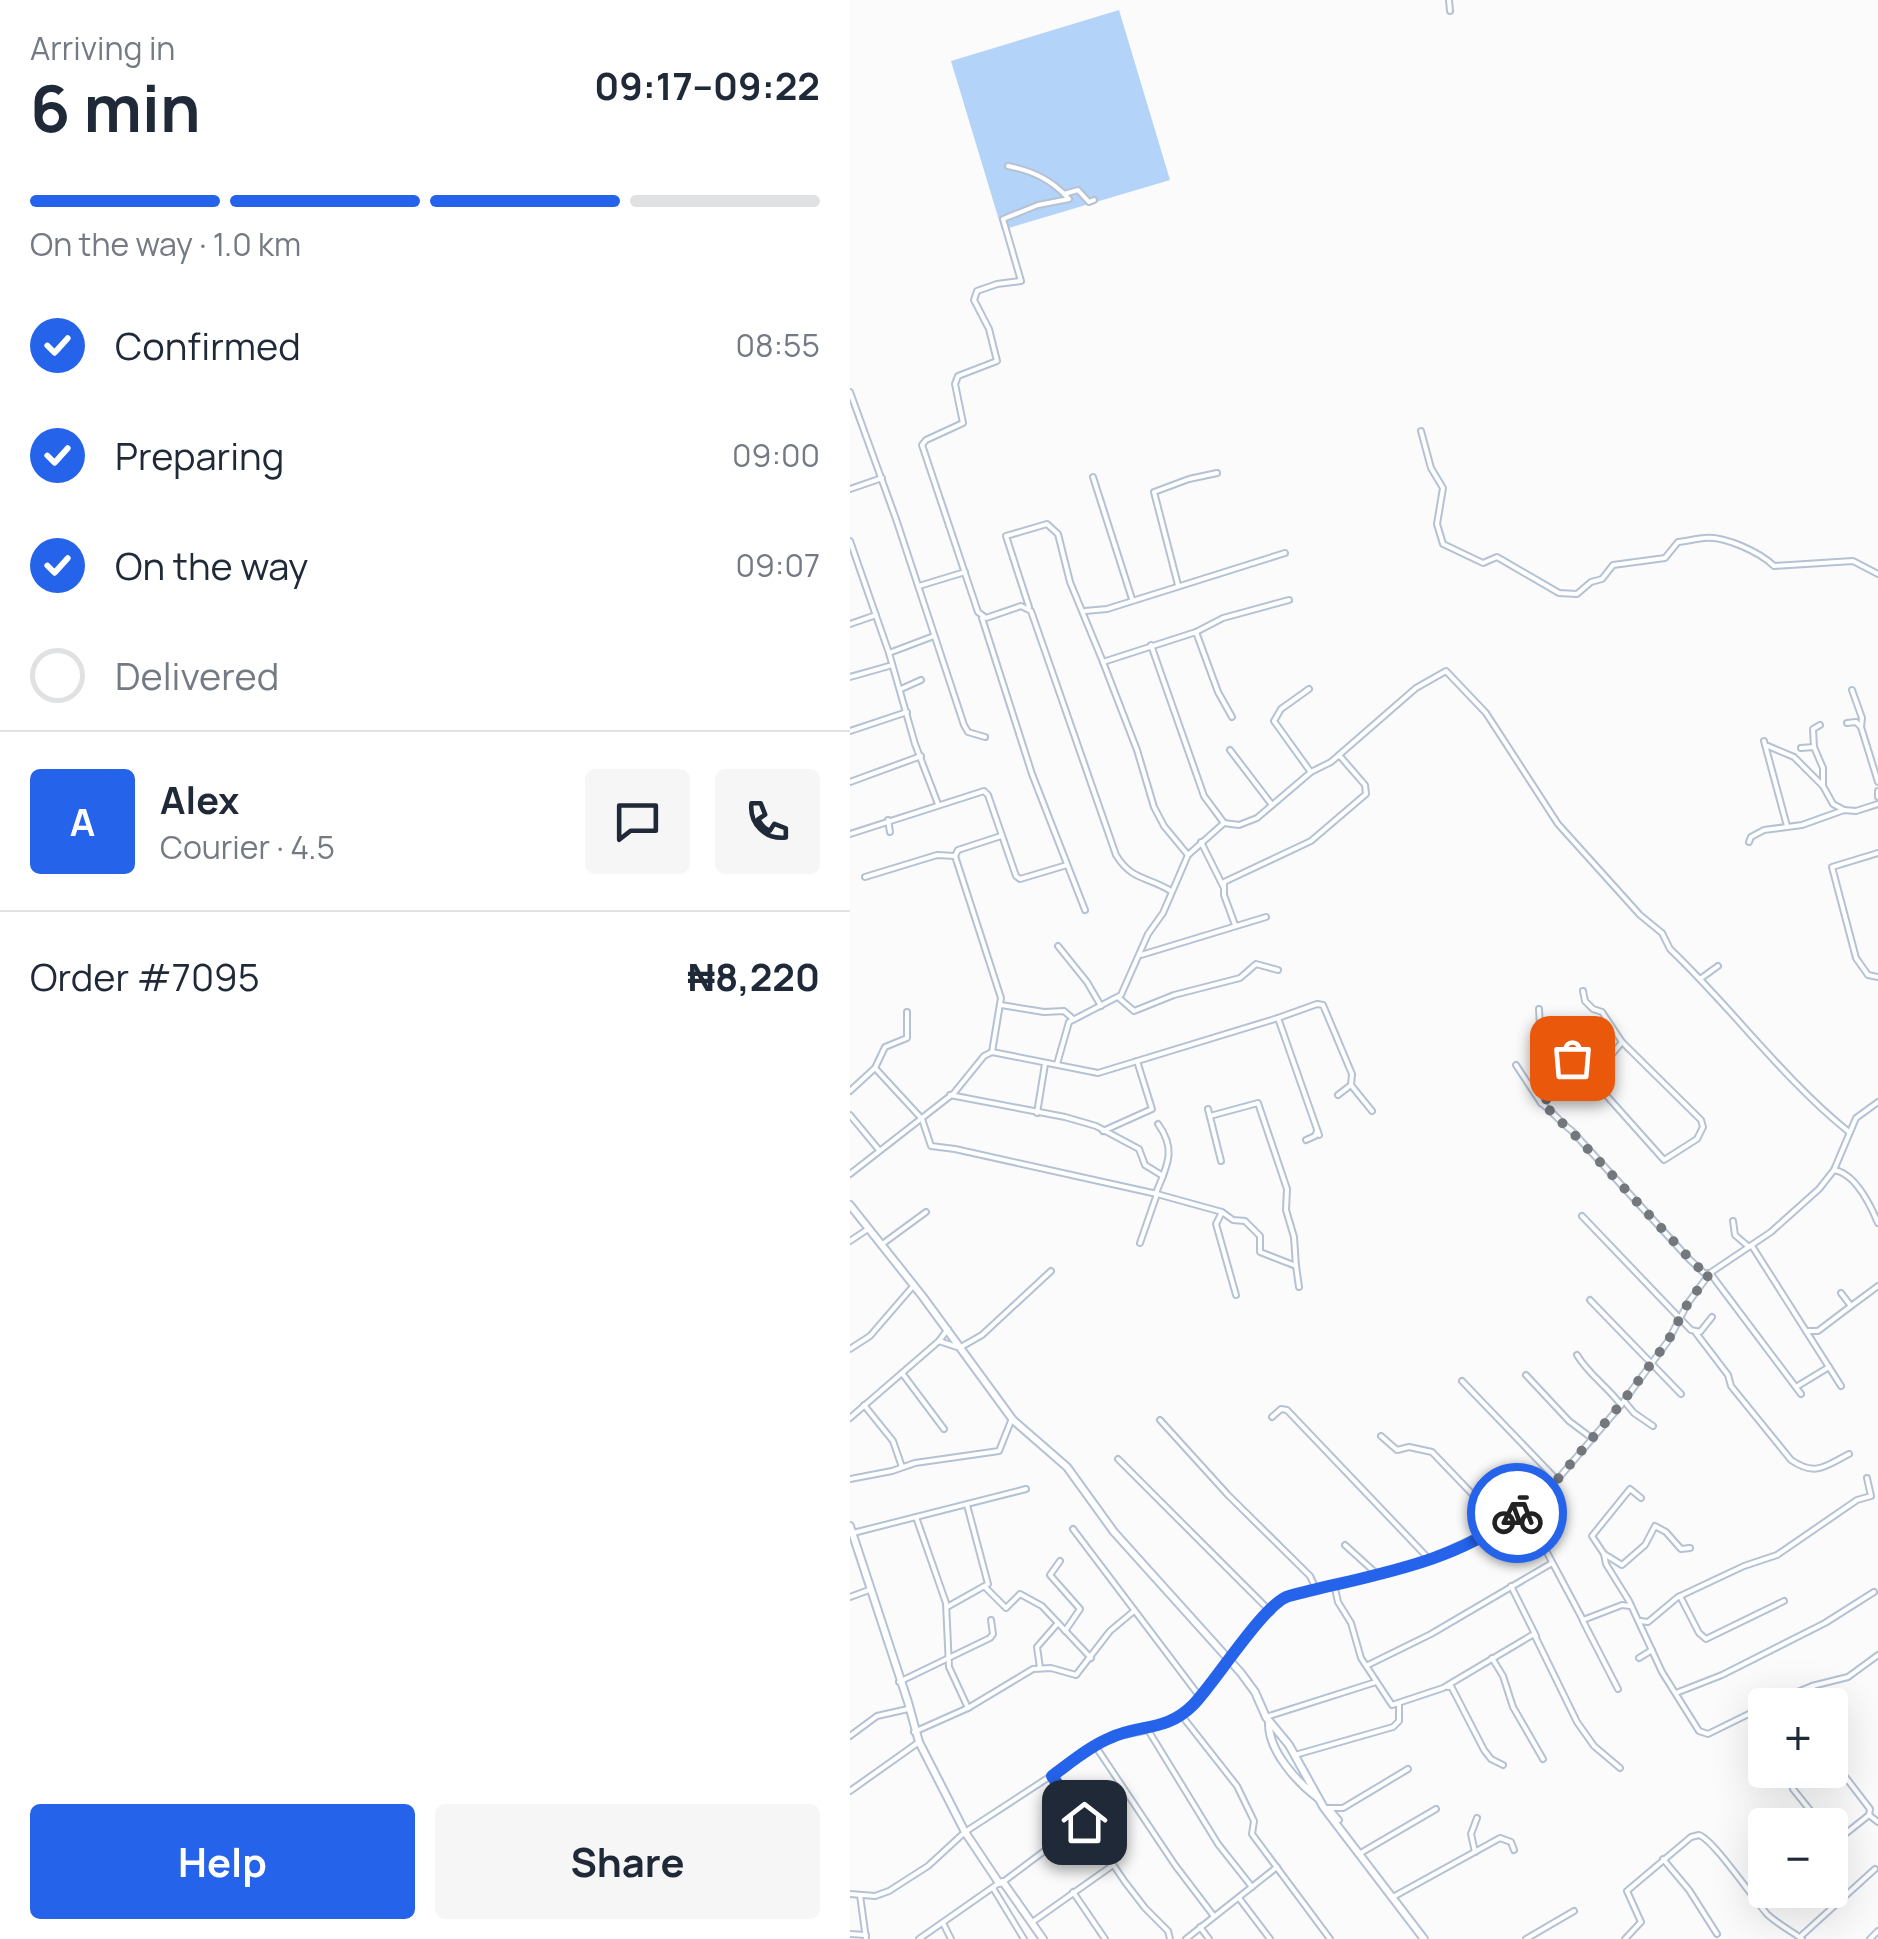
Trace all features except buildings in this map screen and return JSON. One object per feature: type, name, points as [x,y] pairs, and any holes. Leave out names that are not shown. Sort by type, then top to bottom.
[{"type":"street","points":[[1449,0],[1450,11]]},
{"type":"street","points":[[1008,166],[1031,171],[1056,184],[1068,200],[1038,205],[1002,219],[1020,282],[977,291],[974,300],[997,361],[958,376],[962,424],[923,442],[1032,774],[1085,910]]},
{"type":"street","points":[[1064,194],[1078,190],[1089,202],[1094,200]]},
{"type":"street","points":[[850,392],[966,730],[985,737]]},
{"type":"street","points":[[1421,431],[1431,468],[1443,488],[1437,524],[1443,544],[1483,563],[1496,558],[1558,593],[1577,594],[1602,579],[1614,564],[1665,558],[1678,542],[1704,538],[1761,553],[1774,566],[1853,561],[1878,574]]},
{"type":"street","points":[[1178,585],[1154,492],[1217,473]]},
{"type":"street","points":[[850,489],[882,478]]},
{"type":"street","points":[[1092,478],[1132,599]]},
{"type":"street","points":[[1171,891],[1137,878],[1124,869],[1116,855],[1006,536],[1047,524],[1058,534],[1070,582],[1140,758],[1154,807],[1188,855]]},
{"type":"street","points":[[850,541],[938,804]]},
{"type":"street","points":[[1082,609],[1089,613],[1285,553]]},
{"type":"street","points":[[919,586],[965,572]]},
{"type":"street","points":[[850,576],[860,573]]},
{"type":"street","points":[[1103,662],[1196,632],[1223,618],[1289,600]]},
{"type":"street","points":[[982,616],[992,617],[1021,606],[1030,612]]},
{"type":"street","points":[[850,624],[876,615]]},
{"type":"street","points":[[1196,632],[1218,692],[1232,717]]},
{"type":"street","points":[[890,653],[934,636]]},
{"type":"street","points":[[1151,645],[1204,796],[1224,824]]},
{"type":"street","points":[[850,676],[891,665]]},
{"type":"street","points":[[1057,1064],[1066,1026],[1118,998],[1148,934],[1163,913],[1188,855],[1224,824],[1250,822],[1311,772],[1340,755],[1416,688],[1446,671],[1486,713],[1558,824],[1640,915],[1662,933],[1670,949],[1760,1041],[1810,1100],[1850,1132]]},
{"type":"street","points":[[901,689],[921,680]]},
{"type":"street","points":[[1309,689],[1282,709],[1274,721],[1311,772]]},
{"type":"street","points":[[1852,690],[1878,782]]},
{"type":"street","points":[[850,731],[907,712]]},
{"type":"street","points":[[1846,723],[1856,722],[1861,727]]},
{"type":"street","points":[[1820,725],[1813,729],[1814,747],[1823,768],[1823,786]]},
{"type":"street","points":[[1787,826],[1766,743],[1794,757],[1823,786],[1833,804],[1844,810],[1856,811],[1878,797]]},
{"type":"street","points":[[1801,748],[1814,747]]},
{"type":"street","points":[[1230,750],[1272,806]]},
{"type":"street","points":[[1223,886],[1234,876],[1311,841],[1366,794],[1340,755]]},
{"type":"street","points":[[850,782],[921,756]]},
{"type":"street","points":[[850,834],[986,792],[1020,880],[1067,865]]},
{"type":"street","points":[[1749,842],[1760,831],[1816,822],[1844,810]]},
{"type":"street","points":[[888,820],[890,832]]},
{"type":"street","points":[[992,1052],[1001,1005],[989,955],[955,856],[958,850],[1001,836]]},
{"type":"street","points":[[1202,842],[1223,886],[1235,925]]},
{"type":"street","points":[[1878,853],[1832,865],[1856,958],[1868,975],[1878,977]]},
{"type":"street","points":[[865,877],[937,855],[955,856]]},
{"type":"street","points":[[1141,956],[1266,917]]},
{"type":"street","points":[[1058,946],[1088,982],[1101,1006]]},
{"type":"street","points":[[1118,998],[1134,1011],[1240,978],[1256,964],[1278,970]]},
{"type":"street","points":[[1700,979],[1718,966]]},
{"type":"street","points":[[1540,1009],[1540,1027],[1548,1042],[1572,1058],[1664,1160],[1697,1139],[1704,1126],[1622,1042],[1602,1012],[1585,1001],[1583,991]]},
{"type":"street","points":[[850,1174],[961,1086],[984,1056],[992,1052],[1098,1073],[1317,1004],[1323,1006],[1348,1062],[1351,1085],[1372,1111]]},
{"type":"street","points":[[1001,1005],[1064,1011],[1074,1020]]},
{"type":"street","points":[[850,1091],[875,1068],[885,1047],[908,1036],[906,1012]]},
{"type":"street","points":[[1278,1018],[1318,1133],[1306,1140]]},
{"type":"street","points":[[1590,1081],[1622,1042]]},
{"type":"street","points":[[1103,1130],[1152,1109],[1137,1061]]},
{"type":"street","points":[[1038,1113],[1045,1063]]},
{"type":"street","points":[[1516,1065],[1541,1103],[1554,1112],[1559,1122],[1690,1259],[1704,1273],[1710,1273]]},
{"type":"street","points":[[875,1068],[922,1118],[929,1144],[934,1148],[954,1149],[1222,1212],[1233,1220],[1245,1221],[1260,1236],[1260,1252],[1296,1266]]},
{"type":"street","points":[[1541,1103],[1567,1085],[1580,1069]]},
{"type":"street","points":[[1338,1095],[1351,1085]]},
{"type":"street","points":[[950,1095],[1065,1118],[1103,1130],[1139,1149],[1146,1165],[1163,1176]]},
{"type":"street","points":[[1255,1095],[1287,1189],[1286,1210],[1294,1237],[1299,1287]]},
{"type":"street","points":[[850,1894],[874,1896],[906,1882],[964,1832],[1109,1738],[1148,1730],[1182,1716],[1250,1630],[1287,1596],[1428,1559],[1509,1520],[1557,1480],[1622,1403],[1668,1341],[1710,1273],[1804,1205],[1834,1170],[1860,1114],[1878,1102]]},
{"type":"street","points":[[1210,1116],[1258,1103]]},
{"type":"street","points":[[1208,1109],[1221,1161]]},
{"type":"street","points":[[850,1115],[880,1150]]},
{"type":"street","points":[[1140,1243],[1170,1163],[1170,1149],[1158,1124]]},
{"type":"street","points":[[1834,1170],[1844,1172],[1858,1188],[1878,1223]]},
{"type":"street","points":[[850,1205],[948,1329],[1012,1419],[1066,1468],[1114,1532],[1255,1692],[1268,1720],[1297,1757],[1320,1800]]},
{"type":"street","points":[[881,1245],[926,1212]]},
{"type":"street","points":[[1222,1212],[1216,1224],[1236,1295]]},
{"type":"street","points":[[1582,1216],[1696,1333],[1728,1375],[1731,1386],[1791,1460],[1816,1470],[1849,1454]]},
{"type":"street","points":[[1733,1220],[1736,1235],[1751,1247],[1841,1386]]},
{"type":"street","points":[[850,1241],[868,1229]]},
{"type":"street","points":[[962,1348],[982,1335],[1051,1271]]},
{"type":"street","points":[[1710,1273],[1800,1394]]},
{"type":"street","points":[[850,1349],[870,1336],[914,1285]]},
{"type":"street","points":[[1806,1331],[1818,1331],[1878,1286]]},
{"type":"street","points":[[1842,1293],[1851,1306]]},
{"type":"street","points":[[1590,1300],[1680,1394]]},
{"type":"street","points":[[1696,1333],[1712,1317]]},
{"type":"street","points":[[850,1418],[940,1341],[948,1329]]},
{"type":"street","points":[[940,1341],[962,1348]]},
{"type":"street","points":[[1577,1356],[1588,1374],[1653,1426]]},
{"type":"street","points":[[1796,1387],[1828,1366]]},
{"type":"street","points":[[902,1372],[944,1429]]},
{"type":"street","points":[[1526,1375],[1557,1410],[1592,1439]]},
{"type":"street","points":[[1462,1382],[1557,1480]]},
{"type":"street","points":[[864,1405],[893,1441],[902,1467]]},
{"type":"street","points":[[1272,1418],[1281,1409],[1287,1410],[1428,1559]]},
{"type":"street","points":[[850,1479],[999,1451],[1012,1419]]},
{"type":"street","points":[[1160,1420],[1310,1576],[1317,1591]]},
{"type":"street","points":[[1382,1436],[1397,1450],[1410,1447],[1432,1452],[1502,1525]]},
{"type":"street","points":[[1118,1459],[1271,1612]]},
{"type":"street","points":[[1640,1621],[1652,1620],[1680,1596],[1776,1555],[1857,1500],[1871,1496],[1875,1491],[1868,1478]]},
{"type":"street","points":[[1026,1489],[852,1529],[914,1732],[964,1832],[998,1884],[1043,1939]]},
{"type":"street","points":[[1641,1498],[1630,1490],[1592,1536],[1604,1554],[1620,1565],[1629,1562],[1645,1545],[1655,1526],[1671,1537],[1678,1548],[1690,1548]]},
{"type":"street","points":[[967,1504],[987,1578],[986,1588]]},
{"type":"street","points":[[916,1517],[947,1607],[948,1667],[968,1708]]},
{"type":"street","points":[[1509,1520],[1542,1546],[1618,1689]]},
{"type":"street","points":[[1073,1529],[1200,1697]]},
{"type":"street","points":[[1345,1545],[1378,1575]]},
{"type":"street","points":[[1604,1554],[1652,1650],[1699,1731],[1708,1734],[1748,1714]]},
{"type":"street","points":[[850,1559],[860,1558]]},
{"type":"street","points":[[1060,1561],[1050,1576],[1080,1609],[1065,1631]]},
{"type":"street","points":[[1366,1666],[1431,1634],[1552,1563]]},
{"type":"street","points":[[1334,1584],[1338,1602],[1351,1623],[1354,1643],[1388,1702],[1400,1705],[1452,1686],[1484,1750],[1503,1765]]},
{"type":"street","points":[[1512,1586],[1577,1722],[1594,1746],[1620,1768]]},
{"type":"street","points":[[947,1607],[986,1588]]},
{"type":"street","points":[[986,1588],[1006,1608],[1020,1594],[1042,1606],[1091,1658]]},
{"type":"street","points":[[850,1597],[869,1590]]},
{"type":"street","points":[[1676,1694],[1825,1623],[1874,1592]]},
{"type":"street","points":[[1680,1596],[1699,1633],[1706,1638],[1784,1600]]},
{"type":"street","points":[[1580,1617],[1591,1619],[1622,1605],[1633,1608]]},
{"type":"street","points":[[914,1732],[968,1708],[1028,1672],[1040,1668],[1076,1675],[1110,1631],[1134,1611]]},
{"type":"street","points":[[900,1682],[992,1636],[991,1620]]},
{"type":"street","points":[[1040,1668],[1037,1647],[1058,1623]]},
{"type":"street","points":[[1443,1688],[1532,1634],[1536,1636]]},
{"type":"street","points":[[1638,1658],[1652,1650]]},
{"type":"street","points":[[1807,1688],[1848,1677],[1878,1655]]},
{"type":"street","points":[[1492,1658],[1503,1676],[1513,1707],[1543,1759]]},
{"type":"street","points":[[1268,1720],[1376,1682]]},
{"type":"street","points":[[1297,1757],[1392,1727],[1399,1721],[1400,1705]]},
{"type":"street","points":[[850,1736],[877,1716],[910,1709]]},
{"type":"street","points":[[1182,1716],[1237,1786],[1254,1821],[1252,1834],[1330,1939]]},
{"type":"street","points":[[1268,1720],[1269,1732],[1281,1757],[1339,1823],[1421,1936]]},
{"type":"street","points":[[1148,1730],[1218,1844],[1252,1887]]},
{"type":"street","points":[[850,1791],[919,1742]]},
{"type":"street","points":[[1096,1746],[1174,1866],[1213,1916]]},
{"type":"street","points":[[1327,1808],[1343,1808],[1408,1768]]},
{"type":"street","points":[[1052,1776],[1112,1865],[1144,1908],[1168,1931],[1170,1939]]},
{"type":"street","points":[[1848,1780],[1878,1822]]},
{"type":"street","points":[[1792,1788],[1808,1808]]},
{"type":"street","points":[[1339,1823],[1343,1808]]},
{"type":"street","points":[[1359,1854],[1436,1809]]},
{"type":"street","points":[[1848,1829],[1869,1814]]},
{"type":"street","points":[[1475,1852],[1471,1834],[1477,1818]]},
{"type":"street","points":[[919,1939],[1084,1822]]},
{"type":"street","points":[[1625,1939],[1642,1922],[1627,1892],[1693,1836],[1706,1838],[1748,1889]]},
{"type":"street","points":[[1393,1897],[1500,1838],[1511,1842],[1514,1850]]},
{"type":"street","points":[[1664,1859],[1717,1934]]},
{"type":"street","points":[[1030,1923],[1112,1865]]},
{"type":"street","points":[[1186,1939],[1277,1867]]},
{"type":"street","points":[[1764,1908],[1801,1938],[1875,1869]]},
{"type":"street","points":[[998,1884],[1024,1939]]},
{"type":"street","points":[[1073,1892],[1105,1939]]},
{"type":"street","points":[[850,1934],[866,1937],[860,1896]]},
{"type":"street","points":[[1239,1898],[1270,1939]]},
{"type":"street","points":[[1526,1939],[1574,1911]]},
{"type":"street","points":[[943,1924],[951,1939]]},
{"type":"street","points":[[1200,1927],[1209,1939]]},
{"type":"street","points":[[1870,1939],[1878,1931]]},
{"type":"shaded area","points":[[1119,10],[1170,180],[1002,230],[951,61]]},
{"type":"way so far","points":[[1517,1513],[1557,1480],[1621,1404],[1668,1341],[1710,1273],[1704,1273],[1690,1259],[1559,1122],[1554,1112],[1541,1103],[1567,1085],[1580,1069],[1572,1058]]},
{"type":"route","points":[[1084,1822],[1052,1776],[1109,1738],[1148,1730],[1182,1716],[1250,1630],[1283,1598],[1428,1559],[1466,1544],[1517,1513]]}]
